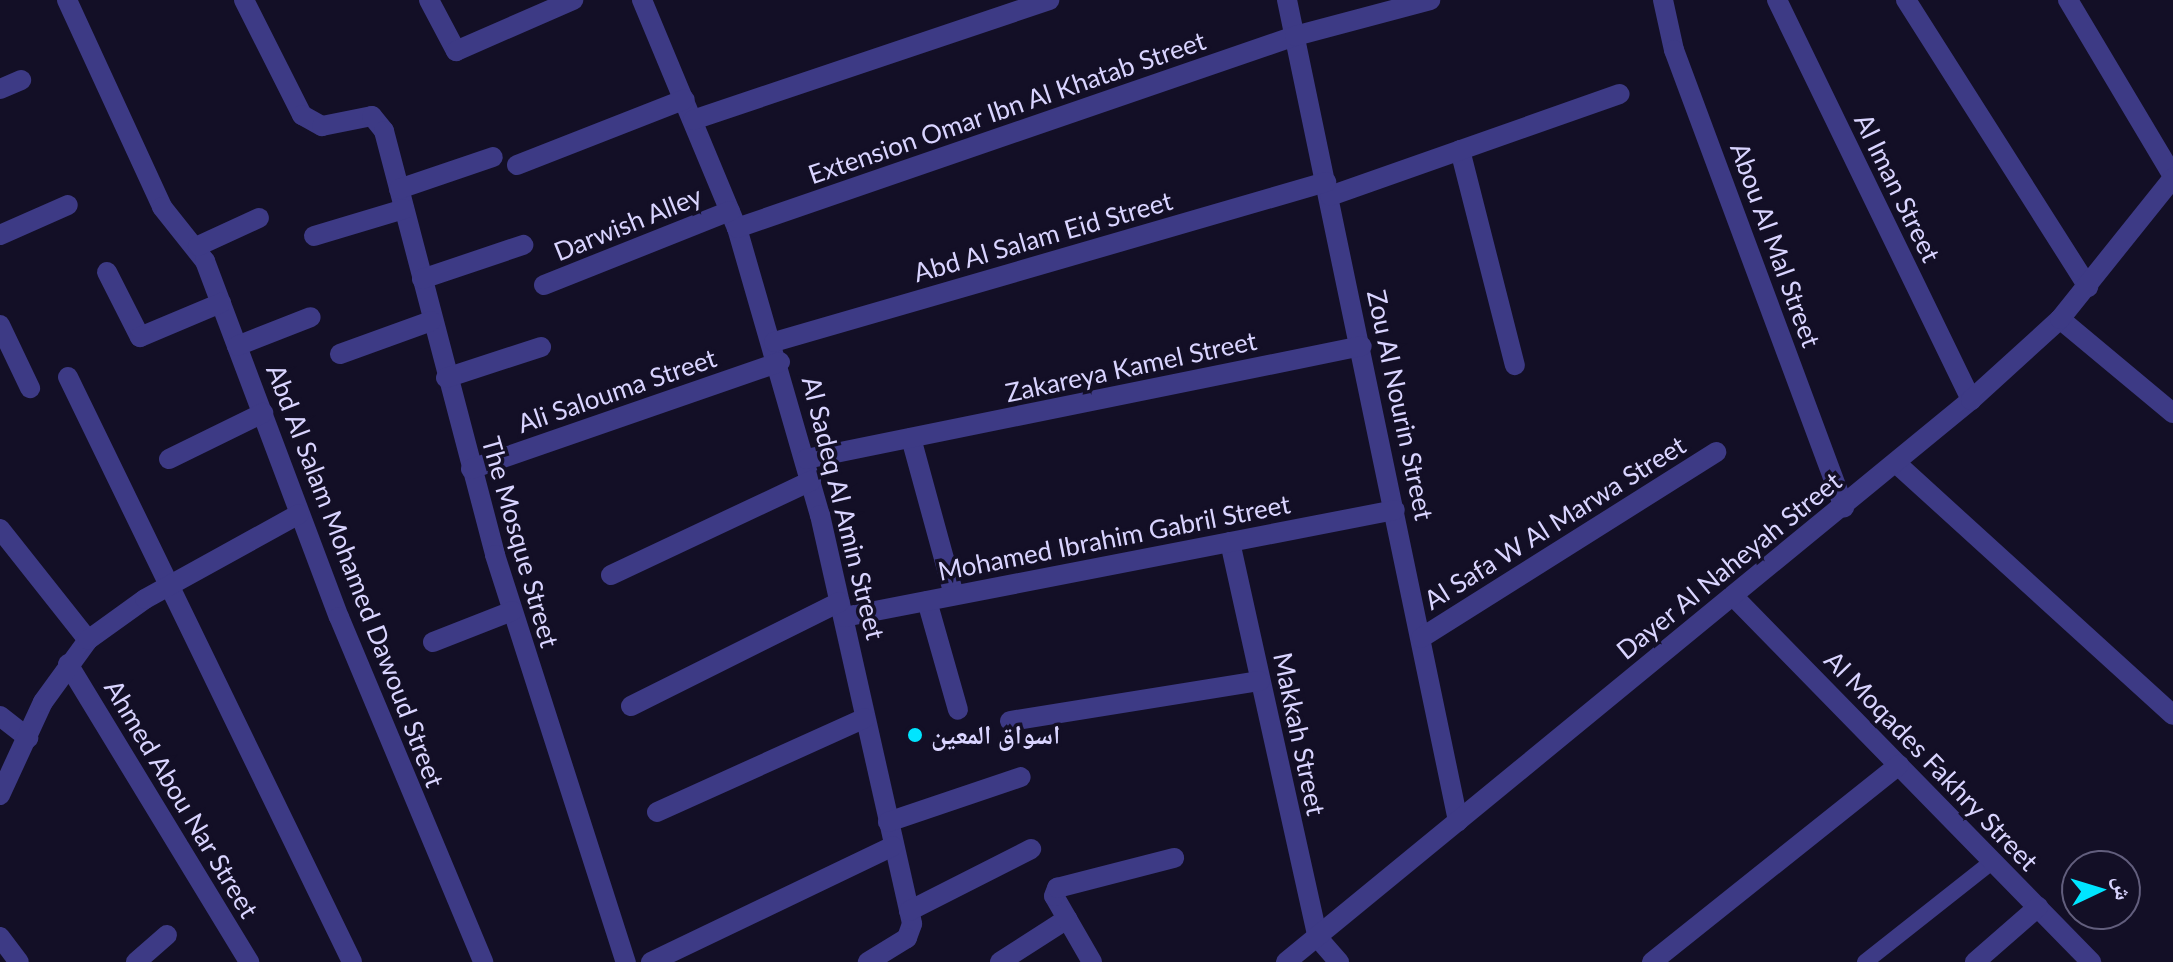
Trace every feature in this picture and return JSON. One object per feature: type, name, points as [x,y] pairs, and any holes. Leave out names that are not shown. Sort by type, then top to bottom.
[{"type":"street","name":"Abd Al Salam Mohamed Dawoud Street","points":[[67,0],[169,219],[198,246],[299,514],[483,962]]},
{"type":"street","name":"The Mosque Street","points":[[244,0],[302,115],[322,126],[372,116],[384,131],[446,378],[512,611],[626,962]]},
{"type":"street","points":[[429,0],[456,51],[573,0]]},
{"type":"street","name":"Al Sadeq Al Amin Street","points":[[642,0],[734,220],[777,352],[842,610],[909,911],[907,938],[868,962]]},
{"type":"street","points":[[693,120],[1049,0]]},
{"type":"street","name":"Zou Al Nourin Street","points":[[1287,0],[1362,346],[1458,821]]},
{"type":"street","name":"Extension Omar Ibn Al Khatab Street","points":[[734,220],[1295,36],[1430,0]]},
{"type":"street","name":"Abou Al Mal Street","points":[[1663,0],[1674,50],[1844,507]]},
{"type":"street","name":"Al Iman Street","points":[[1777,0],[1971,400]]},
{"type":"street","points":[[1906,0],[2088,287]]},
{"type":"street","points":[[2068,0],[2173,177]]},
{"type":"street","points":[[0,89],[21,80]]},
{"type":"street","name":"Abd Al Salam Eid Street","points":[[777,352],[1460,150],[1620,94]]},
{"type":"street","points":[[517,165],[685,99]]},
{"type":"street","points":[[1460,150],[1515,365]]},
{"type":"street","points":[[314,236],[493,157]]},
{"type":"street","name":"Dayer Al Naheyah Street","points":[[1286,962],[1971,400],[2060,319],[2173,177]]},
{"type":"street","points":[[0,235],[68,205]]},
{"type":"street","points":[[198,246],[259,218]]},
{"type":"street","name":"Darwish Alley","points":[[544,285],[734,220]]},
{"type":"street","points":[[422,279],[523,245]]},
{"type":"street","points":[[107,272],[140,337],[221,303]]},
{"type":"street","points":[[237,346],[311,317]]},
{"type":"street","points":[[2060,319],[2173,413]]},
{"type":"street","points":[[340,354],[431,321]]},
{"type":"street","points":[[0,325],[30,388]]},
{"type":"street","name":"Zakareya Kamel Street","points":[[806,459],[1362,346]]},
{"type":"street","points":[[446,378],[541,347]]},
{"type":"street","name":"Ali Salouma Street","points":[[471,469],[777,352]]},
{"type":"street","points":[[68,377],[166,587],[352,962]]},
{"type":"street","points":[[169,459],[263,413]]},
{"type":"street","points":[[911,438],[954,595]]},
{"type":"street","name":"Al Safa W Al Marwa Street","points":[[1421,638],[1716,452]]},
{"type":"street","points":[[1896,463],[2173,715]]},
{"type":"street","points":[[611,575],[811,481]]},
{"type":"street","name":"Mohamed Ibrahim Gabril Street","points":[[631,706],[842,610],[927,601],[1395,510]]},
{"type":"street","points":[[0,795],[68,664],[88,640],[166,587],[299,514]]},
{"type":"street","points":[[0,529],[88,640]]},
{"type":"street","name":"Makkah Street","points":[[1230,542],[1318,938]]},
{"type":"street","name":"Al Moqades Fakhry Street","points":[[1734,597],[2091,962]]},
{"type":"street","points":[[927,601],[958,710]]},
{"type":"street","points":[[433,642],[512,611]]},
{"type":"street","name":"Ahmed Abou Nar Street","points":[[68,664],[249,962]]},
{"type":"street","points":[[1010,721],[1260,681]]},
{"type":"street","points":[[0,716],[28,738]]},
{"type":"street","points":[[657,812],[865,718]]},
{"type":"street","points":[[1652,962],[1899,765]]},
{"type":"street","points":[[888,822],[1021,777]]},
{"type":"street","points":[[651,962],[893,846]]},
{"type":"street","points":[[909,911],[1031,849]]},
{"type":"street","points":[[1092,962],[1054,896],[1067,881],[1174,858]]},
{"type":"street","points":[[1975,962],[2038,907]]},
{"type":"street","points":[[1000,962],[1067,919]]},
{"type":"street","points":[[136,962],[167,935]]},
{"type":"street","points":[[0,937],[19,962]]},
{"type":"street","points":[[1318,938],[1339,962]]},
{"type":"lane","points":[[1865,962],[1993,861]]},
{"type":"place","name":"اسواق المعين","points":[[915,735]]}]
